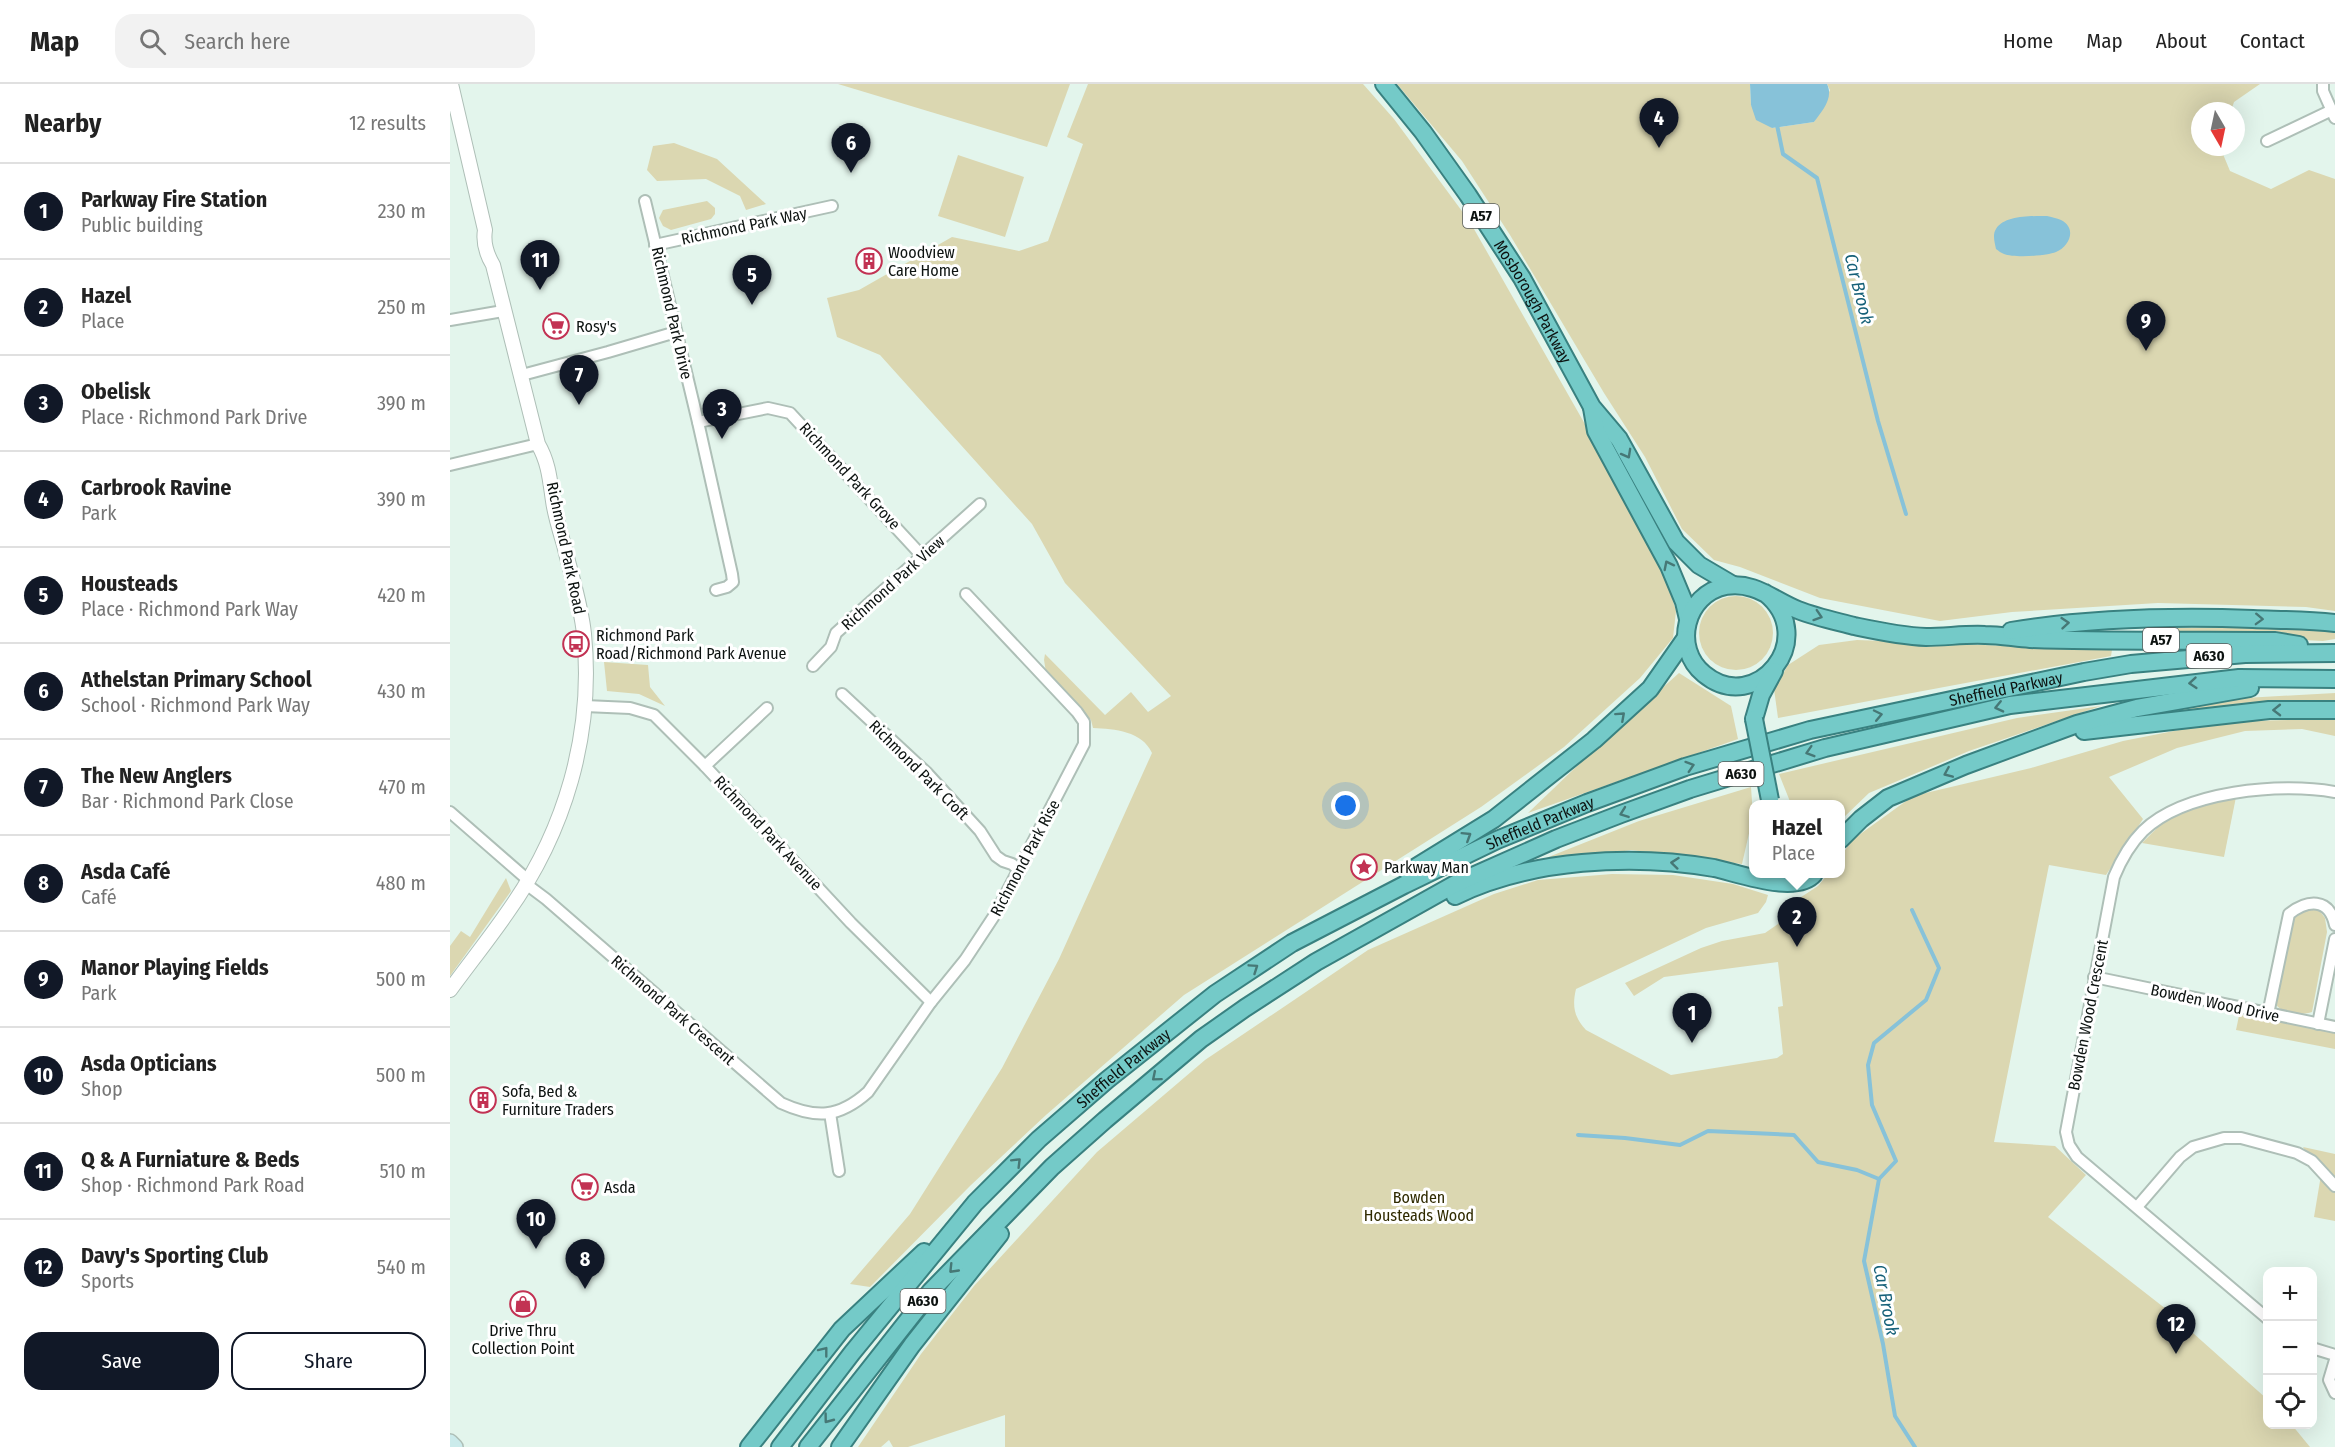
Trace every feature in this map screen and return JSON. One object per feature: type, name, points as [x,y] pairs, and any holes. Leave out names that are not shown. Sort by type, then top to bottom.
[{"type":"highway","name":"Mosborough Parkway","points":[[1384,84],[1424,132],[1521,278],[1592,407],[1619,439],[1676,542],[1699,564],[1733,585]]},
{"type":"highway","name":"Mosborough Parkway","points":[[1592,407],[1596,431],[1669,566],[1684,602],[1688,619]]},
{"type":"highway","name":"A57","points":[[1685,639],[1692,610],[1705,595],[1714,590],[1743,585],[1796,609],[1829,620],[1887,633],[1926,637],[1986,635],[2029,639],[2275,641],[2335,651]]},
{"type":"highway","points":[[1754,719],[1761,695],[1784,650],[1786,636],[1784,621],[1778,607],[1765,593]]},
{"type":"highway","points":[[1986,635],[2060,622],[2127,618],[2225,618],[2335,623]]},
{"type":"highway","points":[[1685,639],[1691,659],[1704,675],[1723,684],[1751,683],[1768,676],[1774,670]]},
{"type":"highway","points":[[1292,943],[1507,810],[1634,705],[1658,679],[1685,639]]},
{"type":"highway","name":"Sheffield Parkway","points":[[780,1447],[852,1353],[975,1203],[1039,1139],[1107,1080],[1215,994],[1292,943],[1446,864],[1541,822],[1685,767],[1810,730],[2073,674],[2131,664],[2245,654],[2335,651]]},
{"type":"highway","name":"Sheffield Parkway","points":[[808,1447],[931,1291],[1052,1167],[1201,1039],[1316,962],[1425,899],[1556,839],[1690,789],[1825,747],[2010,705],[2239,678],[2335,681]]},
{"type":"highway","points":[[1845,835],[1888,798],[1966,765],[2077,724],[2137,708],[2237,689],[2335,681]]},
{"type":"highway","points":[[1735,685],[1745,694],[1754,719],[1770,800]]},
{"type":"highway","points":[[2042,738],[2092,730],[2269,710],[2335,710]]},
{"type":"highway","points":[[1316,962],[1474,888],[1511,876],[1612,861],[1659,861],[1713,868],[1749,877]]},
{"type":"highway","points":[[1753,878],[1765,881],[1773,878]]},
{"type":"highway","points":[[1778,878],[1791,884],[1802,882],[1807,878]]},
{"type":"highway","points":[[840,1447],[912,1345],[1052,1167]]},
{"type":"highway","points":[[749,1447],[842,1329],[975,1203]]},
{"type":"main road","points":[[450,1442],[455,1447]]},
{"type":"street","name":"Richmond Park Road","points":[[450,84],[485,230],[484,240],[493,265],[538,444],[548,465],[553,504],[578,599],[584,632],[586,668],[582,736],[562,811],[548,844],[527,882],[508,912],[450,990]]},
{"type":"street","points":[[2267,141],[2333,114],[2323,91],[2323,84]]},
{"type":"street","name":"Richmond Park Drive","points":[[645,201],[732,574],[733,582],[716,590]]},
{"type":"street","name":"Richmond Park Way","points":[[655,245],[832,206]]},
{"type":"street","points":[[450,320],[503,311]]},
{"type":"street","points":[[522,375],[676,332]]},
{"type":"street","name":"Richmond Park Grove","points":[[698,422],[768,408],[790,413],[923,557]]},
{"type":"street","points":[[450,465],[538,444]]},
{"type":"street","name":"Richmond Park View","points":[[813,666],[831,647],[836,633],[980,504]]},
{"type":"street","name":"Richmond Park Rise","points":[[831,1113],[856,1103],[868,1092],[931,1002],[965,960],[1020,871],[1084,744],[1084,722],[966,594]]},
{"type":"street","name":"Richmond Park Croft","points":[[842,694],[927,773],[980,831],[996,856],[1020,871]]},
{"type":"street","name":"Richmond Park Avenue","points":[[585,706],[630,708],[654,715],[705,766],[851,923],[931,1002]]},
{"type":"street","points":[[705,766],[766,708]]},
{"type":"street","name":"Bowden Wood Crescent","points":[[2263,1315],[2077,1157],[2069,1145],[2066,1132],[2114,877],[2122,858],[2144,830],[2167,814],[2214,797],[2262,788],[2309,787],[2335,792]]},
{"type":"street","name":"Richmond Park Crescent","points":[[450,812],[546,899],[781,1103],[813,1114],[831,1113]]},
{"type":"street","points":[[2268,1014],[2289,914],[2301,905],[2313,902],[2325,907],[2333,916],[2335,925]]},
{"type":"street","points":[[2318,1024],[2335,939]]},
{"type":"street","name":"Bowden Wood Drive","points":[[2094,977],[2335,1027]]},
{"type":"street","points":[[831,1113],[839,1171]]},
{"type":"street","points":[[2137,1207],[2180,1157],[2193,1147],[2224,1138],[2241,1138],[2297,1153],[2312,1161],[2335,1186]]},
{"type":"street","points":[[2317,1349],[2335,1355]]},
{"type":"street","points":[[2335,1360],[2330,1380],[2331,1388],[2335,1393]]},
{"type":"green space","points":[[838,84],[1070,84],[1047,147]]},
{"type":"green space","points":[[1088,84],[1363,84],[1394,119],[1470,222],[1623,491],[1662,565],[1676,611],[1673,638],[1640,678],[1564,747],[1481,807],[1184,995],[1046,1115],[971,1185],[870,1287],[850,1284],[910,1214],[1002,1068],[1059,959],[1152,753],[1142,740],[1135,736],[1110,729],[1093,728],[1091,720],[1046,672],[1045,654],[1105,715],[1131,692],[1148,712],[1171,696],[1065,583],[1032,524],[880,355],[837,337],[827,298],[859,290],[952,237],[1019,251],[1048,241],[1083,144],[1067,137]]},
{"type":"green space","points":[[1397,84],[1750,84],[1751,105],[1772,128],[1814,122],[1830,90],[1827,84],[2260,84],[2234,102],[2191,102],[2191,156],[2224,156],[2230,171],[2271,189],[2309,170],[2335,179],[2335,611],[2306,607],[2158,603],[2012,612],[1940,621],[1820,598],[1740,567],[1714,560],[1682,529],[1645,457],[1510,235],[1462,161]]},
{"type":"green space","points":[[674,143],[717,159],[766,204],[746,210],[740,196],[706,179],[657,181],[647,170],[653,146]]},
{"type":"green space","points":[[958,155],[1024,177],[1005,237],[938,216]]},
{"type":"green space","points":[[707,201],[715,208],[715,214],[711,219],[671,230],[663,226],[659,218],[663,210]]},
{"type":"green space","points":[[1736,596],[1750,599],[1762,607],[1770,619],[1773,633],[1770,647],[1762,659],[1750,667],[1736,670],[1722,667],[1710,659],[1702,647],[1699,633],[1702,619],[1710,607],[1722,599]]},
{"type":"green space","points":[[2261,627],[2335,631],[2335,639],[2323,641],[2144,633],[2147,628]]},
{"type":"green space","points":[[1857,640],[2112,650],[2111,656],[1778,718],[1774,689],[1788,665],[1819,645]]},
{"type":"green space","points":[[604,662],[648,665],[650,687],[665,706],[639,694],[607,691]]},
{"type":"green space","points":[[1679,673],[1731,706],[1738,739],[1528,813],[1599,745]]},
{"type":"green space","points":[[2335,693],[2335,703],[2175,714],[2174,711],[2245,698]]},
{"type":"green space","points":[[2101,706],[1969,751],[1869,793],[1845,816],[1845,800],[1789,800],[1779,774],[2017,718]]},
{"type":"green space","name":"Bowden Housteads Wood","points":[[2335,719],[2335,736],[2302,729],[2245,731],[2177,748],[2109,777],[2143,819],[2106,875],[2049,865],[1994,1142],[2055,1146],[2086,1175],[2048,1217],[2166,1309],[2263,1395],[2263,1429],[2295,1429],[2310,1447],[1005,1447],[1005,1415],[908,1447],[893,1447],[889,1440],[881,1447],[858,1447],[921,1354],[974,1286],[1097,1152],[1205,1060],[1368,950],[1494,894],[1538,880],[1612,874],[1673,875],[1733,884],[1768,895],[1758,913],[1706,928],[1576,989],[1575,1011],[1586,1030],[1671,1075],[1777,1058],[1783,1054],[1778,1007],[1783,1006],[1778,962],[1664,977],[1634,996],[1625,983],[1701,948],[1722,941],[1765,933],[1778,924],[1792,903],[1818,886],[1825,878],[1845,878],[1845,850],[1852,840],[1913,796],[2031,768],[2123,741],[2189,728],[2246,721]]},
{"type":"green space","points":[[1751,787],[1749,833],[1742,864],[1631,850],[1552,862],[1546,858],[1639,821]]},
{"type":"green space","points":[[2236,797],[2224,857],[2142,843],[2166,819],[2200,805]]},
{"type":"green space","points":[[506,878],[511,891],[450,976],[450,946],[461,931],[470,937]]},
{"type":"green space","points":[[2305,909],[2319,910],[2325,918],[2327,932],[2312,1012],[2292,1014],[2276,1005],[2276,998],[2293,918]]},
{"type":"green space","points":[[2240,1011],[2335,1030],[2335,1049],[2236,1030]]},
{"type":"green space","points":[[2303,1147],[2335,1154],[2335,1221],[2314,1217],[2321,1175]]},
{"type":"water","points":[[1750,84],[1827,84],[1829,94],[1826,104],[1814,122],[1772,128],[1756,120],[1751,105]]},
{"type":"water","points":[[2047,216],[2061,220],[2069,228],[2070,237],[2061,249],[2045,255],[2022,256],[2004,254],[1996,249],[1994,234],[2000,224],[2019,217]]},
{"type":"waterway","name":"Car Brook","points":[[1777,125],[1783,154],[1817,178],[1878,421],[1906,514]]},
{"type":"waterway","name":"Car Brook","points":[[1912,910],[1939,968],[1926,1000],[1874,1043],[1868,1065],[1872,1105],[1896,1161],[1879,1179],[1864,1261],[1883,1344],[1895,1416],[1915,1447]]},
{"type":"waterway","points":[[1578,1135],[1680,1145],[1708,1131],[1794,1135],[1818,1162],[1857,1170],[1879,1179]]},
{"type":"place","name":"Carbrook Ravine","points":[[1659,148]]},
{"type":"place","name":"Athelstan Primary School","points":[[851,173]]},
{"type":"place","name":"Woodview Care Home","points":[[869,261]]},
{"type":"place","name":"Q & A Furniature & Beds","points":[[540,290]]},
{"type":"place","name":"Housteads","points":[[752,305]]},
{"type":"place","name":"Rosy's","points":[[556,326]]},
{"type":"place","name":"Manor Playing Fields","points":[[2146,351]]},
{"type":"place","name":"The New Anglers","points":[[579,405]]},
{"type":"place","name":"Obelisk","points":[[722,439]]},
{"type":"place","name":"Richmond Park Road/Richmond Park Avenue","points":[[576,644]]},
{"type":"place","name":"Parkway Man","points":[[1364,867]]},
{"type":"place","name":"Hazel","points":[[1797,947]]},
{"type":"place","name":"Parkway Fire Station","points":[[1692,1043]]},
{"type":"place","name":"Sofa, Bed & Furniture Traders","points":[[483,1100]]},
{"type":"place","name":"Asda","points":[[585,1187]]},
{"type":"place","name":"Asda Opticians","points":[[536,1249]]},
{"type":"place","name":"Asda Café","points":[[585,1289]]},
{"type":"place","name":"Drive Thru Collection Point","points":[[523,1304]]},
{"type":"place","name":"Davy's Sporting Club","points":[[2176,1354]]}]
